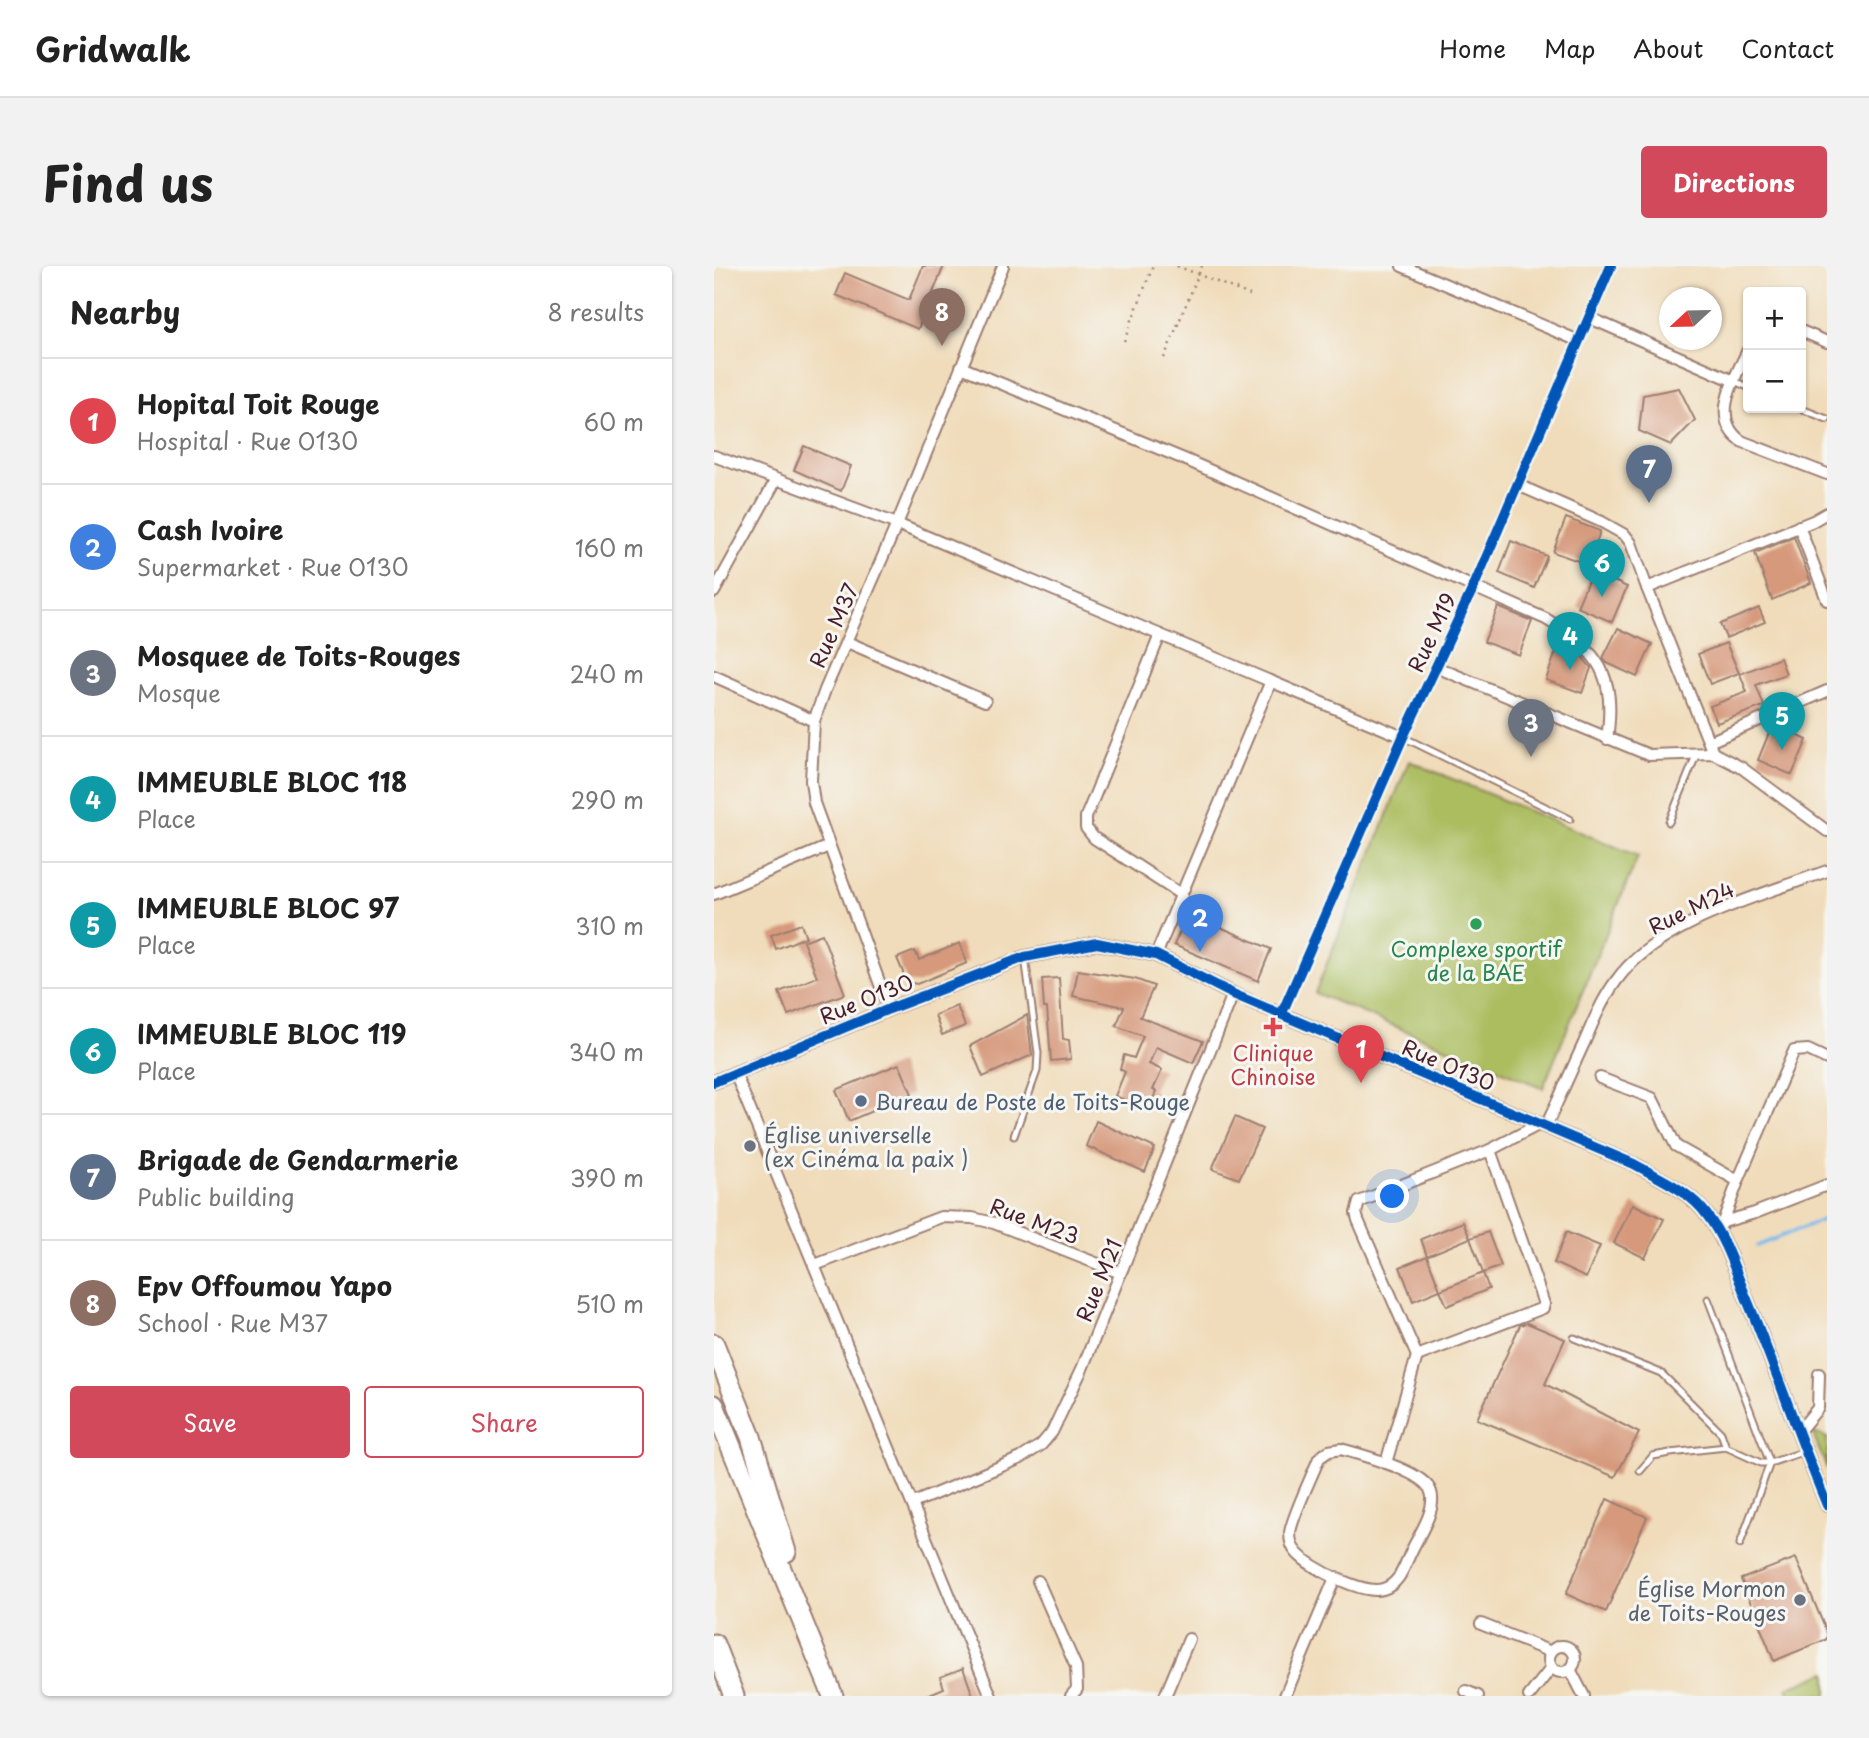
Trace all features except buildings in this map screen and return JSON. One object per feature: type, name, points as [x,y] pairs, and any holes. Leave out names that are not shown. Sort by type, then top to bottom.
[{"type":"highway","points":[[714,1345],[751,1437],[811,1641]]},
{"type":"highway","points":[[714,1405],[833,1696]]},
{"type":"highway","points":[[714,1644],[734,1696]]},
{"type":"street","name":"Rue M37","points":[[889,1009],[814,803],[811,781],[814,721],[1003,266]]},
{"type":"street","points":[[1402,266],[1579,341]]},
{"type":"street","name":"Rue M19","points":[[1282,1013],[1403,737],[1474,586],[1611,266]]},
{"type":"street","points":[[1590,318],[1734,381]]},
{"type":"street","points":[[1806,333],[1827,342]]},
{"type":"street","points":[[1743,362],[1725,409],[1725,421],[1736,437],[1827,474]]},
{"type":"street","points":[[961,367],[1184,459],[1546,619],[1595,658],[1607,681],[1610,699],[1607,739]]},
{"type":"street","points":[[714,456],[897,524],[1403,737]]},
{"type":"street","points":[[714,592],[776,480]]},
{"type":"street","points":[[1518,485],[1625,535],[1631,543],[1711,748],[1827,831]]},
{"type":"street","points":[[1647,588],[1827,513]]},
{"type":"street","points":[[1799,526],[1827,600]]},
{"type":"street","points":[[1160,635],[1086,817],[1086,828],[1094,838],[1181,895]]},
{"type":"street","points":[[847,642],[985,701]]},
{"type":"street","points":[[1436,667],[1649,755],[1697,753],[1711,748],[1827,691]]},
{"type":"street","points":[[714,676],[814,721]]},
{"type":"street","points":[[1156,955],[1271,681]]},
{"type":"street","points":[[714,894],[829,846]]},
{"type":"street","name":"Rue M24","points":[[1543,1125],[1600,1007],[1616,980],[1634,959],[1656,942],[1703,918],[1827,871]]},
{"type":"street","name":"Rue O130","points":[[714,1082],[889,1009],[1026,957],[1097,943],[1156,955],[1233,994],[1634,1164],[1681,1191],[1720,1227],[1827,1503]]},
{"type":"street","name":"Rue M21","points":[[913,1503],[1021,1458],[1041,1446],[1052,1432],[1082,1369],[1233,994]]},
{"type":"street","points":[[1720,1227],[1794,1051],[1808,1050],[1827,1059]]},
{"type":"street","points":[[735,1073],[991,1696]]},
{"type":"street","points":[[1600,1078],[1652,1098],[1676,1146],[1738,1181]]},
{"type":"street","points":[[1386,1463],[1417,1356],[1357,1220],[1359,1202],[1490,1150],[1543,1125]]},
{"type":"street","points":[[1417,1356],[1543,1308],[1544,1304],[1490,1150]]},
{"type":"street","points":[[1720,1227],[1827,1185]]},
{"type":"street","name":"Rue M23","points":[[815,1265],[942,1217],[972,1218],[994,1223],[1121,1273]]},
{"type":"street","points":[[1798,1430],[1818,1408],[1819,1374]]},
{"type":"street","points":[[1341,1449],[1386,1463],[1424,1482],[1431,1492],[1431,1508],[1397,1581],[1385,1589],[1372,1591],[1335,1578],[1297,1554],[1292,1545],[1290,1531],[1319,1458],[1329,1451],[1341,1449]]},
{"type":"street","points":[[1285,1696],[1335,1578]]},
{"type":"street","points":[[1038,1581],[1076,1667],[1077,1689],[1071,1696]]},
{"type":"street","points":[[1481,1624],[1551,1652]]},
{"type":"street","points":[[1165,1696],[1189,1639]]},
{"type":"street","points":[[1564,1646],[1572,1651],[1575,1661],[1570,1669],[1560,1671],[1552,1667],[1549,1657],[1551,1652],[1554,1648],[1564,1646]]},
{"type":"street","points":[[1529,1696],[1552,1667]]},
{"type":"street","points":[[1570,1669],[1584,1696]]},
{"type":"street","points":[[1466,1691],[1478,1696]]},
{"type":"lane","points":[[1734,381],[1743,385]]},
{"type":"lane","points":[[1806,411],[1827,419]]},
{"type":"lane","points":[[1403,737],[1570,819]]},
{"type":"lane","points":[[1669,821],[1697,753]]},
{"type":"lane","points":[[1014,1136],[1037,1071],[1038,1053],[1026,957]]},
{"type":"lane","points":[[1707,1299],[1770,1463],[1740,1544]]},
{"type":"lane","points":[[1574,1338],[1661,1373],[1721,1433],[1726,1447]]},
{"type":"lane","points":[[1640,1471],[1653,1456],[1726,1447],[1762,1463],[1770,1463],[1806,1451]]},
{"type":"path","points":[[1124,341],[1153,266]]},
{"type":"path","points":[[1177,266],[1250,295]]},
{"type":"path","points":[[1164,358],[1202,266]]},
{"type":"green space","name":"Complexe sportif de la BAE","points":[[1409,761],[1638,856],[1543,1088],[1315,993]]},
{"type":"green space","points":[[1812,1432],[1827,1438],[1827,1469]]},
{"type":"green space","points":[[1827,1672],[1827,1696],[1791,1696],[1787,1688]]},
{"type":"waterway","points":[[1757,1246],[1827,1218]]},
{"type":"cycle path","points":[[1282,1013],[1403,737],[1474,586],[1611,266]]},
{"type":"cycle path","points":[[714,1082],[889,1009],[1025,957],[1097,943],[1156,955],[1233,994],[1634,1164],[1692,1199],[1714,1225],[1730,1257],[1827,1505]]},
{"type":"place","name":"Epv Offoumou Yapo","points":[[942,346]]},
{"type":"place","name":"Brigade de Gendarmerie","points":[[1649,503]]},
{"type":"place","name":"IMMEUBLE BLOC 119","points":[[1602,597]]},
{"type":"place","name":"IMMEUBLE BLOC 118","points":[[1570,670]]},
{"type":"place","name":"IMMEUBLE BLOC 97","points":[[1782,750]]},
{"type":"place","name":"Mosquee de Toits-Rouges","points":[[1531,757]]},
{"type":"place","name":"Complexe sportif de la BAE","points":[[1476,924]]},
{"type":"place","name":"Cash Ivoire","points":[[1200,952]]},
{"type":"place","name":"Clinique Chinoise","points":[[1273,1027]]},
{"type":"place","name":"Hopital Toit Rouge","points":[[1361,1083]]},
{"type":"place","name":"Bureau de Poste de Toits-Rouge","points":[[861,1101]]},
{"type":"place","name":"Église universelle (ex Cinéma la paix )","points":[[750,1146]]},
{"type":"place","name":"Église Mormon de Toits-Rouges","points":[[1800,1600]]}]
